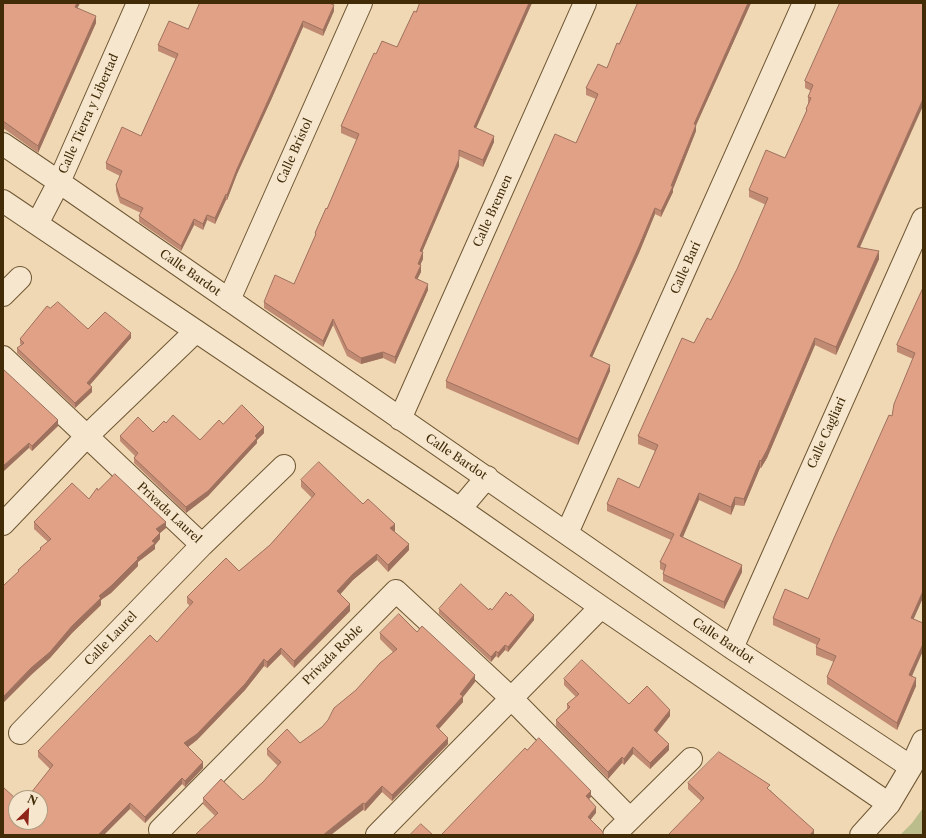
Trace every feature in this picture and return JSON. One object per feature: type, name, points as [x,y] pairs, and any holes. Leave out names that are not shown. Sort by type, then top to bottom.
[{"type":"street","name":"Calle Tierra y Libertad","points":[[37,224],[59,182],[138,3]]},
{"type":"street","name":"Calle Brístol","points":[[228,300],[362,3]]},
{"type":"street","name":"Calle Bremen","points":[[400,419],[585,3]]},
{"type":"street","name":"Calle Barí","points":[[567,533],[804,3]]},
{"type":"street","name":"Calle Bardot","points":[[3,144],[400,419],[487,477],[732,648],[911,767]]},
{"type":"street","points":[[3,201],[460,509],[889,804]]},
{"type":"street","name":"Calle Cagliari","points":[[732,648],[923,219]]},
{"type":"street","points":[[3,295],[20,278]]},
{"type":"street","points":[[3,524],[87,436],[196,331]]},
{"type":"street","name":"Privada Laurel","points":[[3,357],[202,545],[284,466]]},
{"type":"street","points":[[460,509],[487,477]]},
{"type":"street","name":"Calle Laurel","points":[[20,733],[202,545]]},
{"type":"street","name":"Privada Roble","points":[[160,830],[396,591],[511,698],[630,819]]},
{"type":"street","points":[[376,835],[601,607]]},
{"type":"street","points":[[861,835],[889,804],[911,767],[923,741]]},
{"type":"street","points":[[614,835],[691,759]]},
{"type":"green space","points":[[923,808],[923,835],[900,835],[912,823]]},
{"type":"building","points":[[3,3],[77,3],[75,7],[96,16],[38,146],[3,121]]},
{"type":"building","points":[[200,3],[329,3],[334,5],[323,30],[303,21],[237,169],[227,195],[226,194],[215,218],[207,215],[203,224],[194,219],[181,246],[139,216],[143,208],[120,197],[116,185],[122,171],[106,163],[122,127],[141,136],[178,54],[158,45],[169,21],[188,29]]},
{"type":"building","points":[[420,3],[529,3],[474,127],[494,136],[483,160],[459,150],[459,159],[420,251],[423,252],[418,264],[421,265],[415,278],[428,284],[395,357],[383,352],[361,358],[347,349],[333,319],[323,341],[264,302],[275,275],[294,284],[359,134],[341,126],[374,53],[376,54],[382,41],[397,47],[414,11],[416,12]]},
{"type":"building","points":[[638,3],[748,3],[694,124],[696,125],[671,186],[673,186],[661,211],[655,208],[590,356],[610,365],[578,439],[446,381],[555,134],[576,143],[598,94],[586,88],[598,64],[607,68],[617,43],[619,44]]},
{"type":"building","points":[[840,3],[923,3],[923,99],[857,247],[879,251],[836,347],[815,338],[767,450],[761,461],[760,460],[744,499],[735,497],[731,507],[699,493],[680,536],[742,565],[724,602],[663,574],[666,565],[660,562],[674,534],[607,504],[618,478],[639,488],[658,445],[638,436],[682,338],[694,343],[707,318],[711,320],[737,269],[768,198],[749,190],[766,150],[785,158],[811,98],[808,97],[813,85],[805,81]]},
{"type":"building","points":[[923,288],[923,591],[911,618],[923,623],[923,644],[909,675],[916,678],[897,723],[827,677],[836,656],[816,647],[820,639],[773,618],[785,589],[808,599],[889,415],[892,416],[894,404],[915,353],[897,345]]},
{"type":"building","points":[[58,302],[88,329],[105,312],[131,333],[87,383],[92,387],[75,403],[17,348],[24,343],[20,339],[47,306],[50,308]]},
{"type":"building","points":[[3,369],[58,420],[32,446],[29,443],[3,466]]},
{"type":"building","points":[[242,405],[264,427],[255,436],[257,438],[208,491],[186,507],[134,458],[138,453],[120,436],[138,417],[153,432],[164,421],[166,423],[173,415],[200,440],[219,420],[223,424]]},
{"type":"building","points":[[319,462],[363,504],[368,499],[395,524],[390,528],[409,544],[388,565],[377,554],[353,574],[337,591],[350,604],[294,661],[281,648],[267,662],[264,659],[245,684],[197,734],[184,743],[203,762],[185,781],[182,778],[145,817],[130,803],[98,835],[3,835],[3,787],[8,792],[8,830],[48,830],[48,790],[33,790],[53,765],[38,751],[150,635],[157,642],[193,602],[187,597],[226,558],[239,571],[270,545],[315,494],[301,480]]},
{"type":"building","points":[[115,474],[166,522],[156,529],[160,533],[152,541],[155,543],[137,558],[138,559],[99,596],[101,598],[72,626],[50,652],[31,668],[3,697],[3,586],[41,549],[40,548],[51,539],[34,522],[72,483],[89,499],[97,488],[98,490]]},
{"type":"building","points":[[461,584],[489,610],[490,608],[492,610],[506,592],[510,596],[511,594],[534,615],[508,647],[505,645],[498,653],[496,651],[491,657],[439,609]]},
{"type":"building","points":[[399,614],[417,632],[422,626],[475,675],[460,694],[463,696],[436,726],[448,738],[392,795],[382,786],[365,804],[363,803],[323,835],[195,835],[218,813],[203,798],[221,779],[243,800],[263,782],[281,762],[267,749],[287,729],[300,743],[322,727],[328,720],[334,708],[356,690],[380,663],[397,649],[380,633]]},
{"type":"building","points":[[582,660],[629,704],[647,686],[670,710],[654,730],[669,744],[650,763],[633,747],[624,759],[622,757],[608,772],[556,720],[570,707],[567,704],[579,694],[564,679]]},
{"type":"building","points":[[539,738],[591,791],[586,796],[596,807],[588,817],[604,835],[441,835],[525,748],[527,750]]},
{"type":"building","points":[[719,752],[770,785],[767,788],[814,830],[810,835],[668,835],[704,798],[688,783]]},
{"type":"building","points":[[421,824],[433,835],[410,835]]}]
